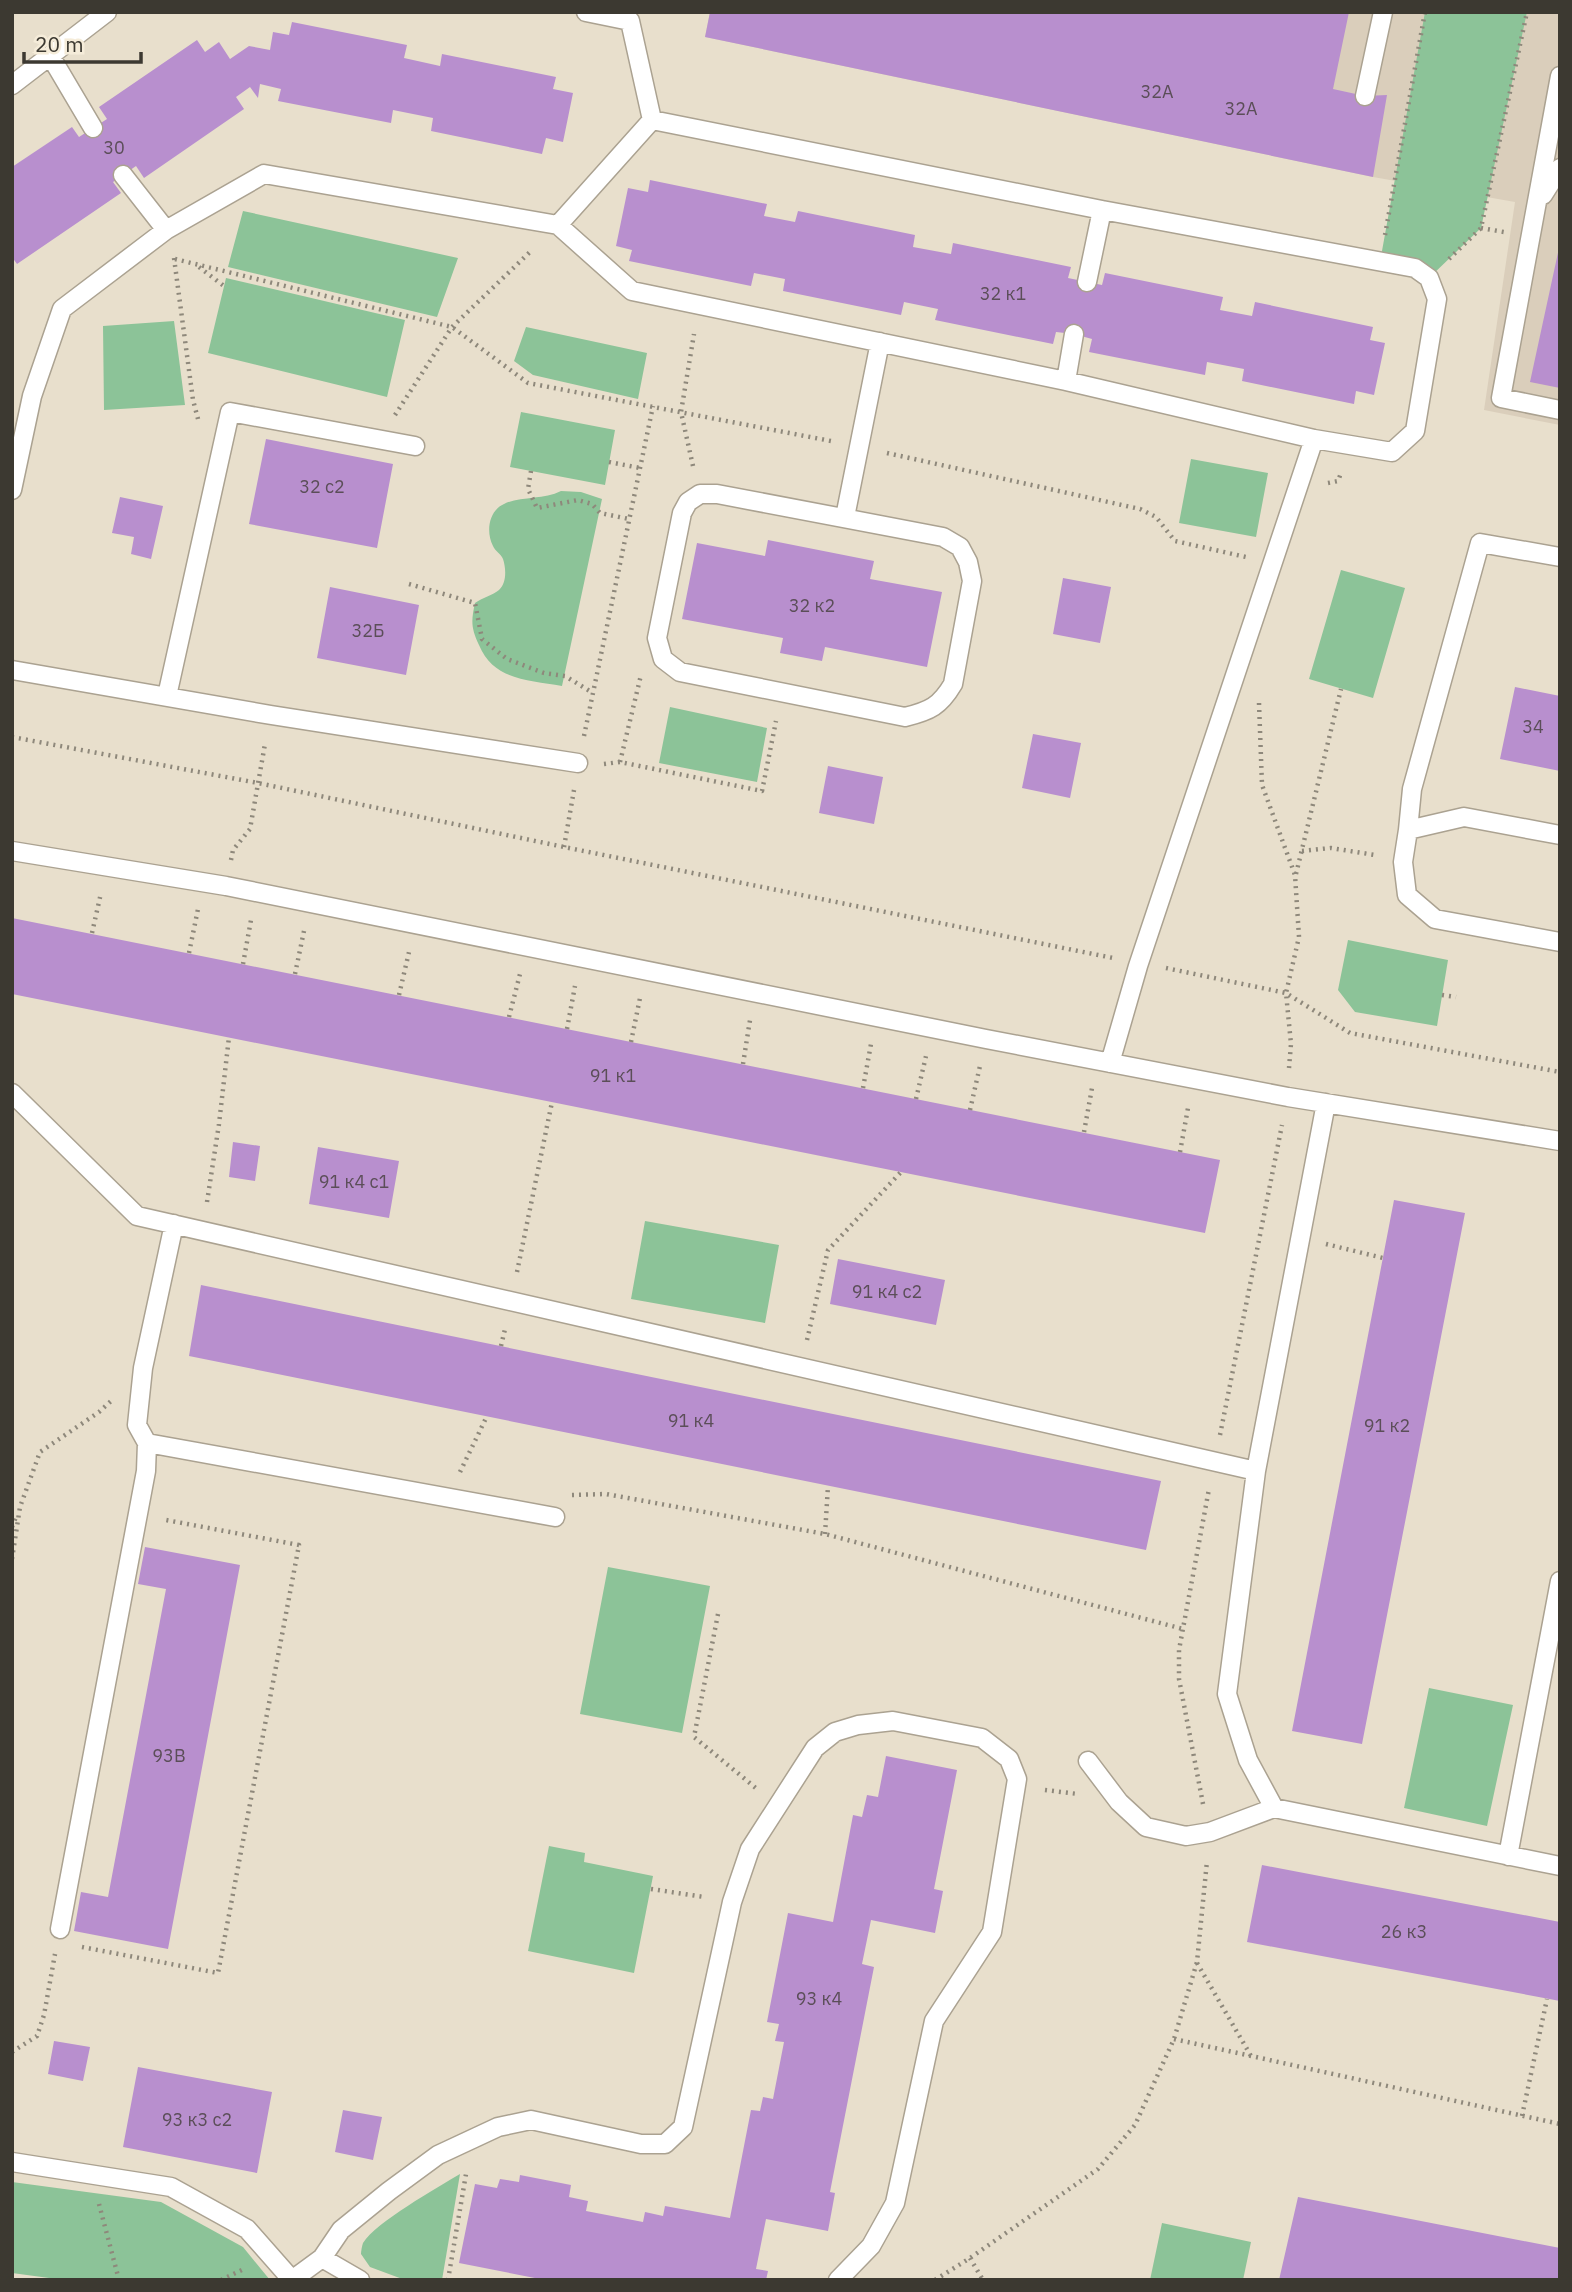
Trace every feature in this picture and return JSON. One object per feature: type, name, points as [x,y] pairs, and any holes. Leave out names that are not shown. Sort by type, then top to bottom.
[{"type":"lane","points":[[12,85],[107,12]]},
{"type":"lane","points":[[586,12],[630,21],[652,120]]},
{"type":"lane","points":[[1365,96],[1383,12]]},
{"type":"lane","points":[[51,57],[93,128]]},
{"type":"lane","points":[[1560,76],[1501,398],[1560,410]]},
{"type":"lane","points":[[12,490],[32,396],[62,309],[166,230],[264,174],[558,225],[632,291],[1066,382],[1314,439],[1392,452],[1415,432],[1437,299],[1429,278],[1415,268],[1102,210],[652,120]]},
{"type":"lane","points":[[558,225],[652,120]]},
{"type":"lane","points":[[1537,204],[1560,168]]},
{"type":"lane","points":[[123,175],[166,230]]},
{"type":"lane","points":[[1087,282],[1102,210]]},
{"type":"lane","points":[[1066,382],[1074,334]]},
{"type":"lane","points":[[845,517],[880,342]]},
{"type":"lane","points":[[167,696],[230,412],[415,446]]},
{"type":"lane","points":[[1103,1062],[1139,963],[1314,439]]},
{"type":"lane","points":[[701,494],[717,494],[943,537],[960,547],[968,562],[972,581],[953,684],[944,699],[928,711],[905,717],[680,672],[663,659],[657,638],[682,513],[688,502],[701,494]]},
{"type":"lane","points":[[1560,557],[1480,543],[1412,789],[1403,862],[1407,895],[1435,919],[1560,942]]},
{"type":"lane","points":[[12,670],[271,715],[578,763]]},
{"type":"lane","points":[[1408,830],[1464,817],[1560,835]]},
{"type":"lane","points":[[12,850],[310,903],[1288,1097],[1560,1142]]},
{"type":"lane","points":[[12,1093],[137,1216],[1256,1471]]},
{"type":"lane","points":[[1275,1808],[1248,1760],[1227,1694],[1256,1471],[1326,1103]]},
{"type":"lane","points":[[59,1936],[146,1471],[148,1443],[137,1425],[143,1368],[174,1224]]},
{"type":"lane","points":[[148,1443],[555,1517]]},
{"type":"lane","points":[[1508,1856],[1560,1581]]},
{"type":"lane","points":[[12,2162],[171,2187],[247,2229],[292,2280],[322,2258],[341,2230],[390,2190],[438,2155],[498,2127],[531,2120],[641,2144],[665,2144],[683,2127],[732,1902],[750,1849],[815,1748],[835,1732],[858,1725],[893,1721],[982,1738],[1009,1759],[1017,1779],[992,1932],[933,2021],[895,2203],[871,2246],[838,2280]]},
{"type":"lane","points":[[1088,1761],[1119,1802],[1146,1827],[1186,1836],[1210,1832],[1275,1808],[1560,1866]]},
{"type":"lane","points":[[322,2258],[360,2280]]},
{"type":"path","points":[[1380,262],[1425,12]]},
{"type":"path","points":[[1429,278],[1481,228],[1527,12]]},
{"type":"path","points":[[379,439],[452,327],[558,225]]},
{"type":"path","points":[[166,230],[174,259],[193,400],[202,435],[222,453]]},
{"type":"path","points":[[174,259],[452,327],[528,383],[858,446],[1140,509],[1156,517],[1175,541],[1272,563]]},
{"type":"path","points":[[196,265],[224,286]]},
{"type":"path","points":[[699,303],[681,412],[701,494]]},
{"type":"path","points":[[564,847],[578,763],[653,406]]},
{"type":"path","points":[[1318,484],[1338,481],[1349,445]]},
{"type":"path","points":[[609,462],[640,468]]},
{"type":"path","points":[[531,471],[528,489],[537,508],[578,500],[592,504],[600,513],[629,519]]},
{"type":"path","points":[[409,584],[475,603],[482,639],[507,659],[544,673],[565,676],[593,693]]},
{"type":"path","points":[[663,659],[643,663],[620,762],[762,791],[782,693]]},
{"type":"path","points":[[935,2280],[1098,2169],[1135,2125],[1174,2039],[1197,1962],[1210,1832],[1180,1679],[1180,1650],[1214,1463],[1288,1097],[1291,1044],[1286,993],[1298,937],[1295,875],[1341,689]]},
{"type":"path","points":[[1262,690],[1259,703],[1262,785],[1295,875]]},
{"type":"path","points":[[233,850],[250,829],[271,715]]},
{"type":"path","points":[[12,737],[258,783],[1286,993],[1350,1033],[1560,1072]]},
{"type":"path","points":[[1301,851],[1331,848],[1353,852]]},
{"type":"path","points":[[92,933],[107,866]]},
{"type":"path","points":[[189,953],[203,883]]},
{"type":"path","points":[[243,964],[256,893]]},
{"type":"path","points":[[295,974],[310,903]]},
{"type":"path","points":[[399,995],[415,924]]},
{"type":"path","points":[[509,1017],[527,946]]},
{"type":"path","points":[[567,1029],[581,957]]},
{"type":"path","points":[[631,1042],[645,970]]},
{"type":"path","points":[[743,1064],[755,992]]},
{"type":"path","points":[[1442,995],[1456,997]]},
{"type":"path","points":[[863,1088],[876,1016]]},
{"type":"path","points":[[916,1099],[933,1028]]},
{"type":"path","points":[[202,1231],[219,1125],[229,1037]]},
{"type":"path","points":[[970,1110],[986,1039]]},
{"type":"path","points":[[1084,1132],[1103,1062]]},
{"type":"path","points":[[1180,1152],[1193,1079]]},
{"type":"path","points":[[511,1301],[552,1102]]},
{"type":"path","points":[[800,1367],[828,1250],[901,1172]]},
{"type":"path","points":[[1300,1238],[1383,1258]]},
{"type":"path","points":[[12,1527],[40,1451],[99,1412],[143,1368]]},
{"type":"path","points":[[448,1497],[487,1416]]},
{"type":"path","points":[[825,1534],[828,1486]]},
{"type":"path","points":[[555,1517],[571,1495],[606,1494],[825,1534],[1183,1629]]},
{"type":"path","points":[[12,1559],[20,1507]]},
{"type":"path","points":[[12,2052],[37,2036],[44,2015],[59,1936],[218,1973],[299,1545],[138,1515]]},
{"type":"path","points":[[718,1614],[694,1737],[777,1806]]},
{"type":"path","points":[[651,1889],[732,1902]]},
{"type":"path","points":[[1197,1962],[1251,2056]]},
{"type":"path","points":[[1522,2116],[1547,1998]]},
{"type":"path","points":[[1174,2039],[1560,2124]]},
{"type":"path","points":[[448,2280],[473,2137]]},
{"type":"path","points":[[91,2173],[119,2280]]},
{"type":"path","points":[[970,2258],[983,2280]]},
{"type":"shaded area","points":[[710,12],[1560,12],[1560,425],[1484,410],[1515,202],[1373,177],[705,37]]},
{"type":"green space","points":[[1425,12],[1527,12],[1481,228],[1429,278],[1380,262]]},
{"type":"green space","points":[[243,211],[458,258],[437,317],[228,267]]},
{"type":"green space","points":[[226,278],[405,320],[387,397],[208,353]]},
{"type":"green space","points":[[174,321],[185,405],[104,410],[103,326]]},
{"type":"green space","points":[[526,327],[647,353],[638,399],[533,375],[514,361]]},
{"type":"green space","points":[[521,412],[615,430],[605,485],[510,467]]},
{"type":"green space","points":[[1191,459],[1268,473],[1256,537],[1179,523]]},
{"type":"green space","points":[[561,491],[581,492],[602,499],[562,686],[514,677],[494,666],[479,645],[472,620],[475,603],[499,590],[505,579],[503,559],[494,548],[490,535],[490,523],[495,512],[510,502]]},
{"type":"green space","points":[[1341,570],[1405,588],[1373,698],[1309,679]]},
{"type":"green space","points":[[670,707],[767,728],[757,782],[659,763]]},
{"type":"green space","points":[[1348,940],[1448,960],[1437,1026],[1355,1012],[1338,990]]},
{"type":"green space","points":[[645,1221],[779,1245],[765,1323],[631,1299]]},
{"type":"green space","points":[[608,1567],[710,1586],[682,1733],[580,1714]]},
{"type":"green space","points":[[1429,1688],[1513,1705],[1487,1826],[1404,1808]]},
{"type":"green space","points":[[549,1846],[585,1853],[584,1862],[653,1876],[634,1973],[528,1951]]},
{"type":"green space","points":[[460,2174],[442,2280],[405,2280],[370,2267],[361,2254],[363,2243],[370,2235],[408,2206]]},
{"type":"green space","points":[[12,2182],[161,2202],[243,2247],[270,2280],[64,2280],[12,2273]]},
{"type":"green space","points":[[1162,2223],[1251,2242],[1243,2280],[1150,2280]]},
{"type":"building","points":[[710,12],[1349,12],[1333,89],[1365,96],[1387,95],[1373,177],[705,37]]},
{"type":"building","points":[[292,22],[407,45],[404,58],[440,66],[442,54],[556,77],[553,89],[573,93],[563,142],[546,138],[542,154],[431,131],[433,118],[393,110],[391,123],[278,101],[281,89],[260,84],[258,98],[250,87],[236,97],[244,109],[144,178],[136,166],[113,182],[121,193],[17,264],[12,257],[12,167],[72,127],[79,137],[107,119],[99,107],[197,40],[205,52],[219,42],[230,59],[249,46],[270,50],[273,32],[289,35]]},
{"type":"building","points":[[650,180],[767,204],[764,216],[795,222],[798,211],[915,235],[913,247],[951,254],[953,243],[1071,267],[1068,278],[1102,285],[1105,273],[1223,297],[1220,310],[1252,316],[1255,302],[1373,327],[1370,340],[1385,343],[1374,395],[1356,391],[1354,404],[1242,381],[1244,369],[1207,362],[1205,375],[1089,352],[1092,339],[1074,334],[1056,332],[1053,344],[935,320],[938,309],[904,302],[901,315],[783,291],[785,279],[754,273],[751,286],[629,261],[632,250],[616,246],[628,188],[648,192]]},
{"type":"building","points":[[1560,248],[1560,388],[1530,382]]},
{"type":"building","points":[[266,439],[393,464],[377,548],[249,524]]},
{"type":"building","points":[[120,497],[163,506],[151,559],[131,554],[134,537],[112,533]]},
{"type":"building","points":[[768,540],[874,561],[870,579],[942,592],[927,667],[825,647],[822,661],[780,653],[783,638],[682,619],[697,543],[765,556]]},
{"type":"building","points":[[1063,578],[1111,587],[1100,643],[1053,634]]},
{"type":"building","points":[[330,587],[419,605],[406,675],[317,658]]},
{"type":"building","points":[[1515,687],[1560,696],[1560,771],[1500,759]]},
{"type":"building","points":[[1033,734],[1081,743],[1070,798],[1022,788]]},
{"type":"building","points":[[828,766],[883,777],[874,824],[819,813]]},
{"type":"building","points":[[12,918],[1220,1160],[1205,1233],[12,994]]},
{"type":"building","points":[[233,1142],[260,1146],[255,1181],[229,1177]]},
{"type":"building","points":[[318,1147],[399,1161],[389,1218],[309,1204]]},
{"type":"building","points":[[1394,1200],[1465,1213],[1362,1744],[1292,1731]]},
{"type":"building","points":[[838,1259],[945,1280],[936,1325],[830,1304]]},
{"type":"building","points":[[201,1285],[1161,1481],[1146,1550],[189,1356]]},
{"type":"building","points":[[145,1547],[240,1565],[168,1949],[74,1931],[81,1892],[108,1897],[166,1589],[138,1584]]},
{"type":"building","points":[[886,1756],[957,1770],[934,1889],[943,1891],[935,1933],[871,1920],[862,1964],[874,1967],[830,2192],[835,2193],[828,2231],[766,2219],[756,2269],[768,2271],[766,2280],[545,2280],[459,2263],[475,2184],[497,2188],[500,2179],[519,2182],[520,2175],[571,2185],[569,2197],[588,2201],[586,2211],[643,2222],[645,2212],[663,2216],[665,2206],[730,2218],[751,2110],[760,2111],[763,2097],[773,2099],[784,2042],[775,2041],[779,2024],[767,2022],[788,1913],[833,1922],[853,1815],[862,1817],[867,1795],[878,1797]]},
{"type":"building","points":[[1262,1865],[1560,1922],[1560,2001],[1247,1942]]},
{"type":"building","points":[[54,2041],[90,2047],[83,2081],[48,2074]]},
{"type":"building","points":[[138,2067],[272,2092],[257,2173],[123,2147]]},
{"type":"building","points":[[343,2110],[382,2117],[373,2160],[335,2152]]},
{"type":"building","points":[[1298,2197],[1560,2248],[1560,2280],[1279,2280]]}]
